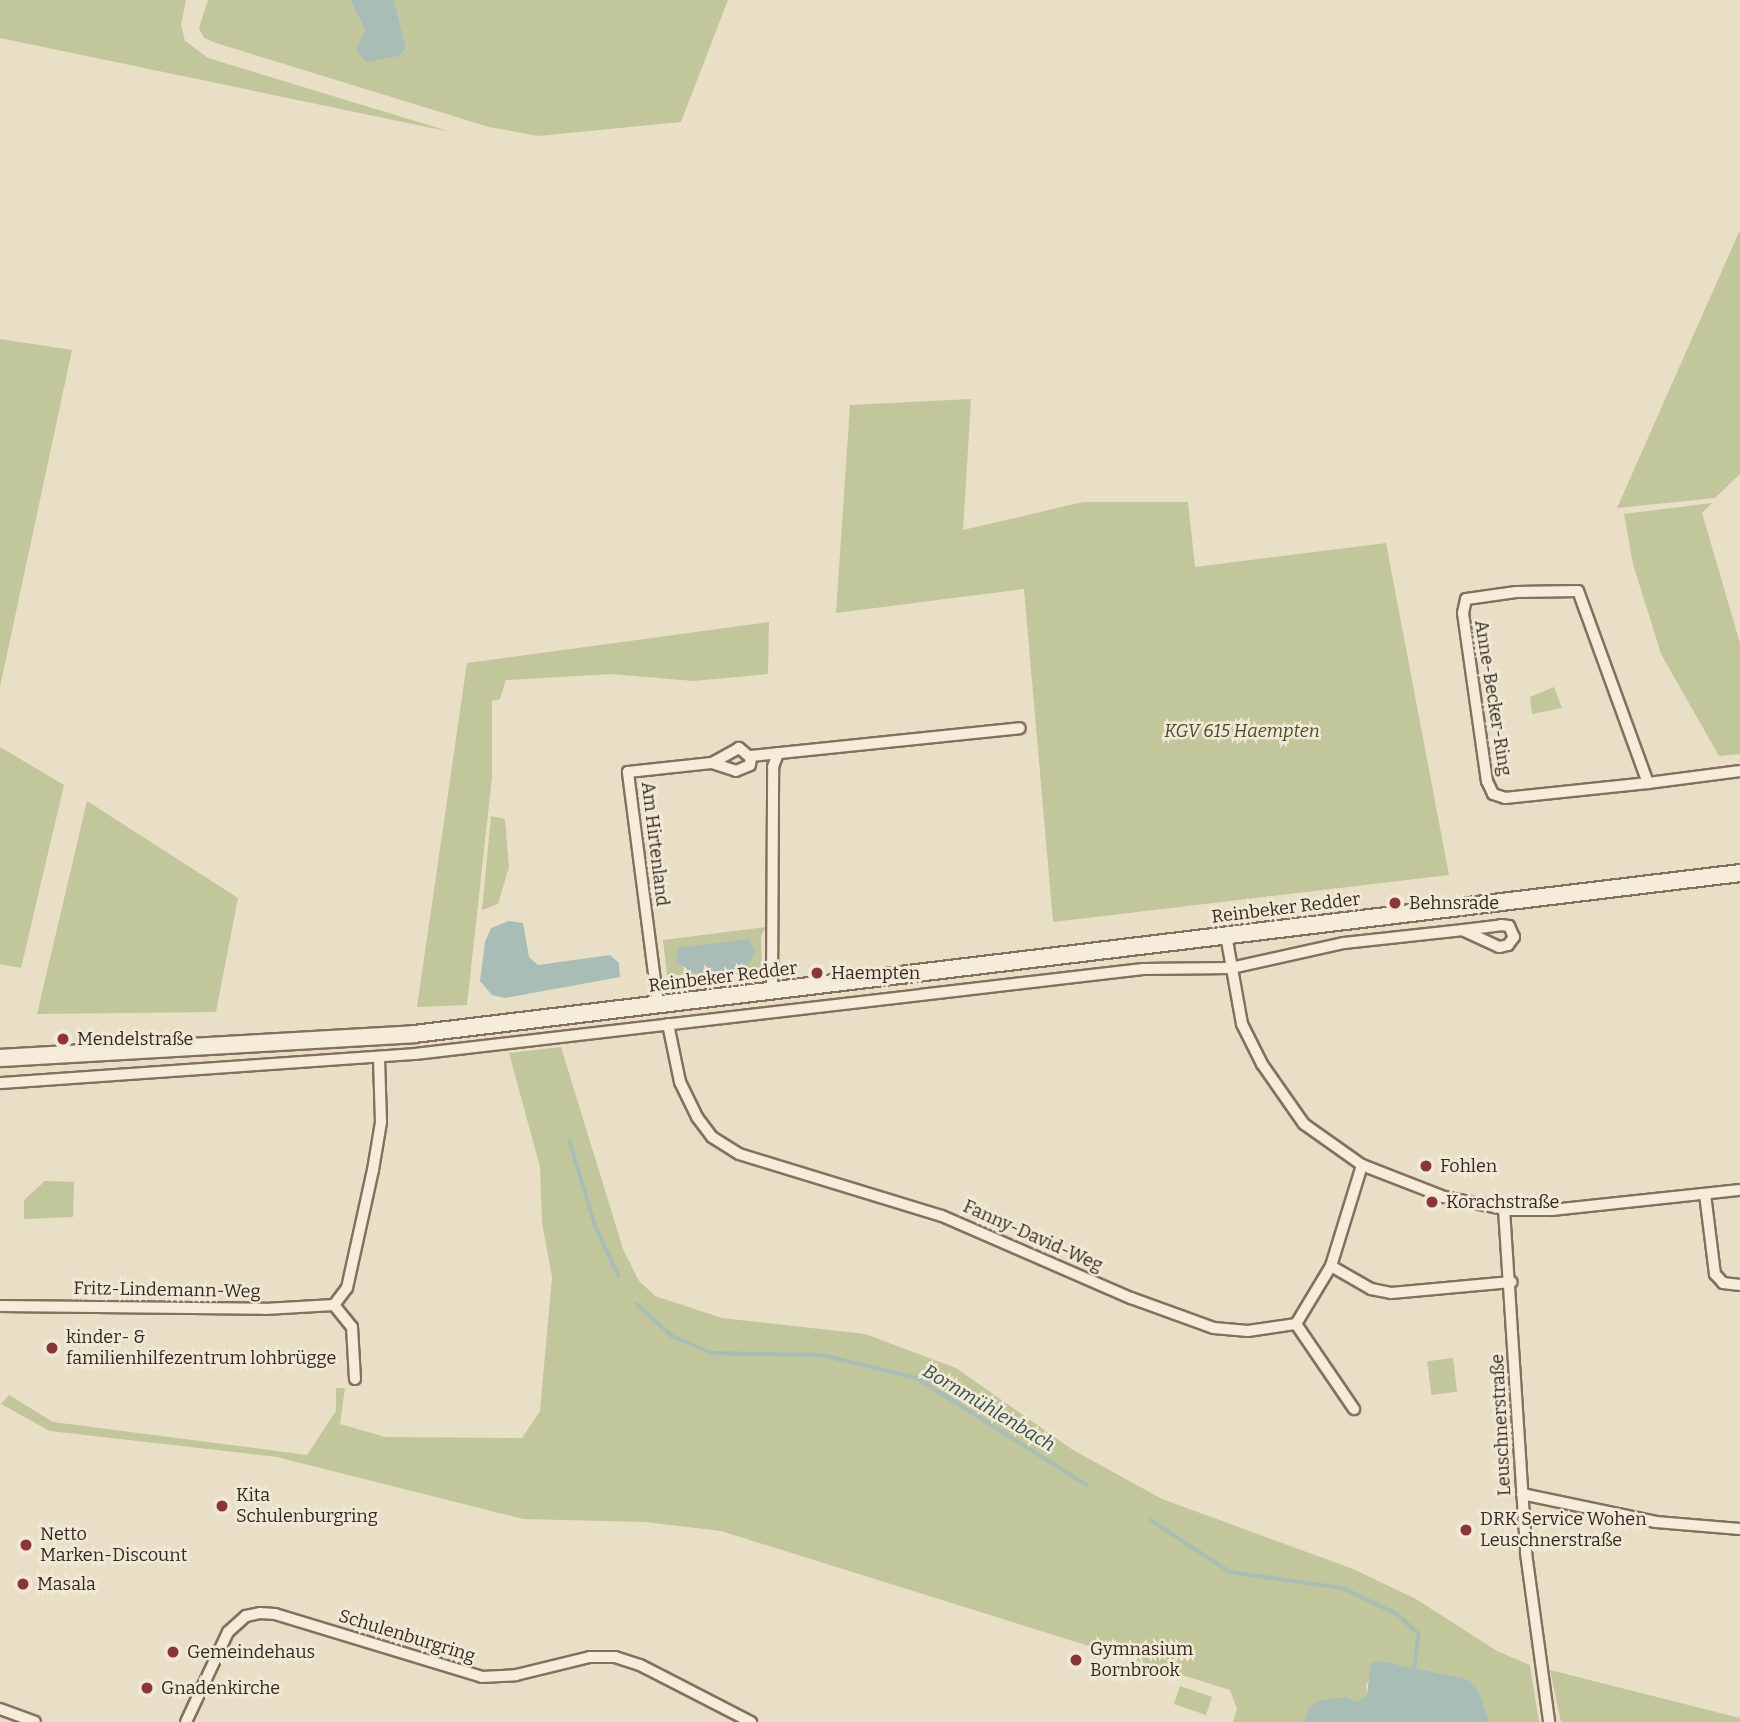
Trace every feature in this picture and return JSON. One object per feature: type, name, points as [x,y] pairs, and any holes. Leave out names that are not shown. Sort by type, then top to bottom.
[{"type":"main road","name":"Reinbeker Redder","points":[[0,1058],[414,1034],[1740,873]]},
{"type":"street","name":"Anne-Becker-Ring","points":[[1648,783],[1578,591],[1516,592],[1466,599],[1463,613],[1492,793],[1505,798],[1648,783],[1740,771]]},
{"type":"street","points":[[772,990],[773,767],[778,753],[1020,728]]},
{"type":"street","name":"Am Hirtenland","points":[[712,764],[739,748],[751,756],[778,753]]},
{"type":"street","name":"Am Hirtenland","points":[[658,1004],[628,772],[712,764],[744,770],[751,756]]},
{"type":"street","points":[[0,1083],[379,1056],[1143,969],[1231,968],[1345,943],[1463,930]]},
{"type":"street","points":[[1226,935],[1242,1024],[1280,1092],[1304,1124],[1362,1166],[1444,1197],[1504,1209],[1552,1210],[1740,1190]]},
{"type":"street","name":"Fanny-David-Weg","points":[[668,1024],[680,1082],[697,1117],[712,1137],[738,1154],[942,1216],[1131,1298],[1214,1328],[1248,1331],[1296,1324]]},
{"type":"street","points":[[355,1379],[352,1327],[334,1305],[349,1279],[373,1170],[381,1122],[379,1056]]},
{"type":"street","points":[[1354,1409],[1296,1324],[1331,1266],[1362,1166]]},
{"type":"street","points":[[1705,1194],[1715,1274],[1723,1283],[1740,1284]]},
{"type":"street","name":"Leuschnerstraße","points":[[1504,1209],[1511,1282],[1522,1493],[1539,1672],[1549,1722]]},
{"type":"street","points":[[1331,1266],[1371,1289],[1391,1293],[1511,1282]]},
{"type":"street","name":"Fritz-Lindemann-Weg","points":[[0,1306],[265,1309],[334,1305]]},
{"type":"street","points":[[1522,1493],[1656,1522],[1740,1529]]},
{"type":"street","name":"Schulenburgring","points":[[186,1722],[228,1632],[246,1616],[267,1614],[482,1677],[516,1675],[590,1657],[615,1657],[640,1665],[751,1722]]},
{"type":"street","points":[[0,1710],[34,1722]]},
{"type":"green space","points":[[0,0],[186,0],[181,25],[185,41],[208,58],[451,132],[0,38]]},
{"type":"green space","points":[[208,0],[350,0],[365,30],[406,48],[394,0],[728,0],[681,122],[538,136],[489,127],[216,43],[204,38],[199,28]]},
{"type":"green space","points":[[1740,230],[1740,474],[1715,498],[1617,508]]},
{"type":"green space","points":[[0,339],[72,350],[0,687]]},
{"type":"green space","name":"KGV 615 Haempten","points":[[971,399],[963,530],[1083,502],[1188,502],[1195,567],[1386,543],[1449,875],[1053,922],[1024,589],[836,613],[850,405]]},
{"type":"green space","points":[[1712,503],[1702,513],[1740,643],[1740,754],[1719,756],[1661,654],[1633,564],[1624,514]]},
{"type":"green space","points":[[769,622],[768,674],[694,681],[611,674],[506,680],[500,699],[492,701],[492,777],[467,1005],[417,1007],[467,663]]},
{"type":"green space","points":[[1554,687],[1562,708],[1532,714],[1530,697]]},
{"type":"green space","points":[[0,747],[64,785],[21,968],[0,964]]},
{"type":"green space","points":[[87,801],[238,898],[216,1012],[37,1014]]},
{"type":"green space","points":[[491,816],[505,819],[509,867],[498,904],[482,910]]},
{"type":"green space","points":[[766,927],[761,936],[762,974],[667,975],[663,940]]},
{"type":"green space","points":[[561,1047],[623,1249],[639,1281],[655,1296],[722,1318],[865,1334],[956,1368],[1073,1450],[1162,1499],[1353,1569],[1416,1599],[1497,1651],[1530,1665],[1539,1722],[1489,1722],[1479,1691],[1467,1679],[1382,1661],[1366,1685],[1367,1695],[1357,1702],[1320,1700],[1305,1722],[1233,1722],[1237,1709],[1230,1690],[721,1531],[645,1522],[523,1519],[277,1457],[50,1431],[1,1404],[9,1395],[53,1422],[307,1455],[336,1411],[336,1388],[345,1388],[340,1424],[385,1437],[522,1438],[540,1411],[552,1277],[542,1223],[540,1167],[509,1053]]},
{"type":"green space","points":[[45,1181],[74,1182],[73,1217],[24,1219],[24,1200]]},
{"type":"green space","points":[[1453,1358],[1457,1392],[1431,1395],[1427,1361]]},
{"type":"green space","points":[[1550,1670],[1740,1718],[1740,1722],[1561,1722]]},
{"type":"green space","points":[[1180,1686],[1212,1697],[1206,1715],[1174,1704]]},
{"type":"water","points":[[350,0],[394,0],[406,48],[398,56],[366,62],[356,50],[365,30]]},
{"type":"water","points":[[509,921],[523,923],[529,957],[538,965],[610,955],[619,963],[620,977],[505,998],[492,995],[480,981],[485,942],[491,928]]},
{"type":"water","points":[[748,939],[755,951],[746,969],[693,973],[676,962],[678,948]]},
{"type":"water","points":[[1382,1661],[1467,1679],[1479,1691],[1489,1722],[1305,1722],[1309,1707],[1320,1700],[1347,1697],[1357,1702],[1367,1695],[1371,1663]]},
{"type":"waterway","name":"Bornmühlenbach","points":[[570,1141],[595,1225],[619,1276]]},
{"type":"waterway","name":"Bornmühlenbach","points":[[637,1304],[672,1336],[712,1353],[822,1355],[917,1378],[1087,1485]]},
{"type":"waterway","name":"Bornmühlenbach","points":[[1151,1520],[1230,1572],[1343,1588],[1397,1614],[1419,1634],[1415,1668]]},
{"type":"place","name":"Behnsrade","points":[[1395,903]]},
{"type":"place","name":"Haempten","points":[[817,973]]},
{"type":"place","name":"Mendelstraße","points":[[63,1039]]},
{"type":"place","name":"Fohlen","points":[[1426,1166]]},
{"type":"place","name":"Korachstraße","points":[[1432,1202]]},
{"type":"place","name":"kinder- & familienhilfezentrum lohbrügge","points":[[52,1348]]},
{"type":"place","name":"Kita Schulenburgring","points":[[222,1506]]},
{"type":"place","name":"DRK Service Wohen Leuschnerstraße","points":[[1466,1530]]},
{"type":"place","name":"Netto Marken-Discount","points":[[26,1545]]},
{"type":"place","name":"Masala","points":[[23,1584]]},
{"type":"place","name":"Gemeindehaus","points":[[173,1652]]},
{"type":"place","name":"Gymnasium Bornbrook","points":[[1076,1660]]},
{"type":"place","name":"Gnadenkirche","points":[[147,1688]]}]
